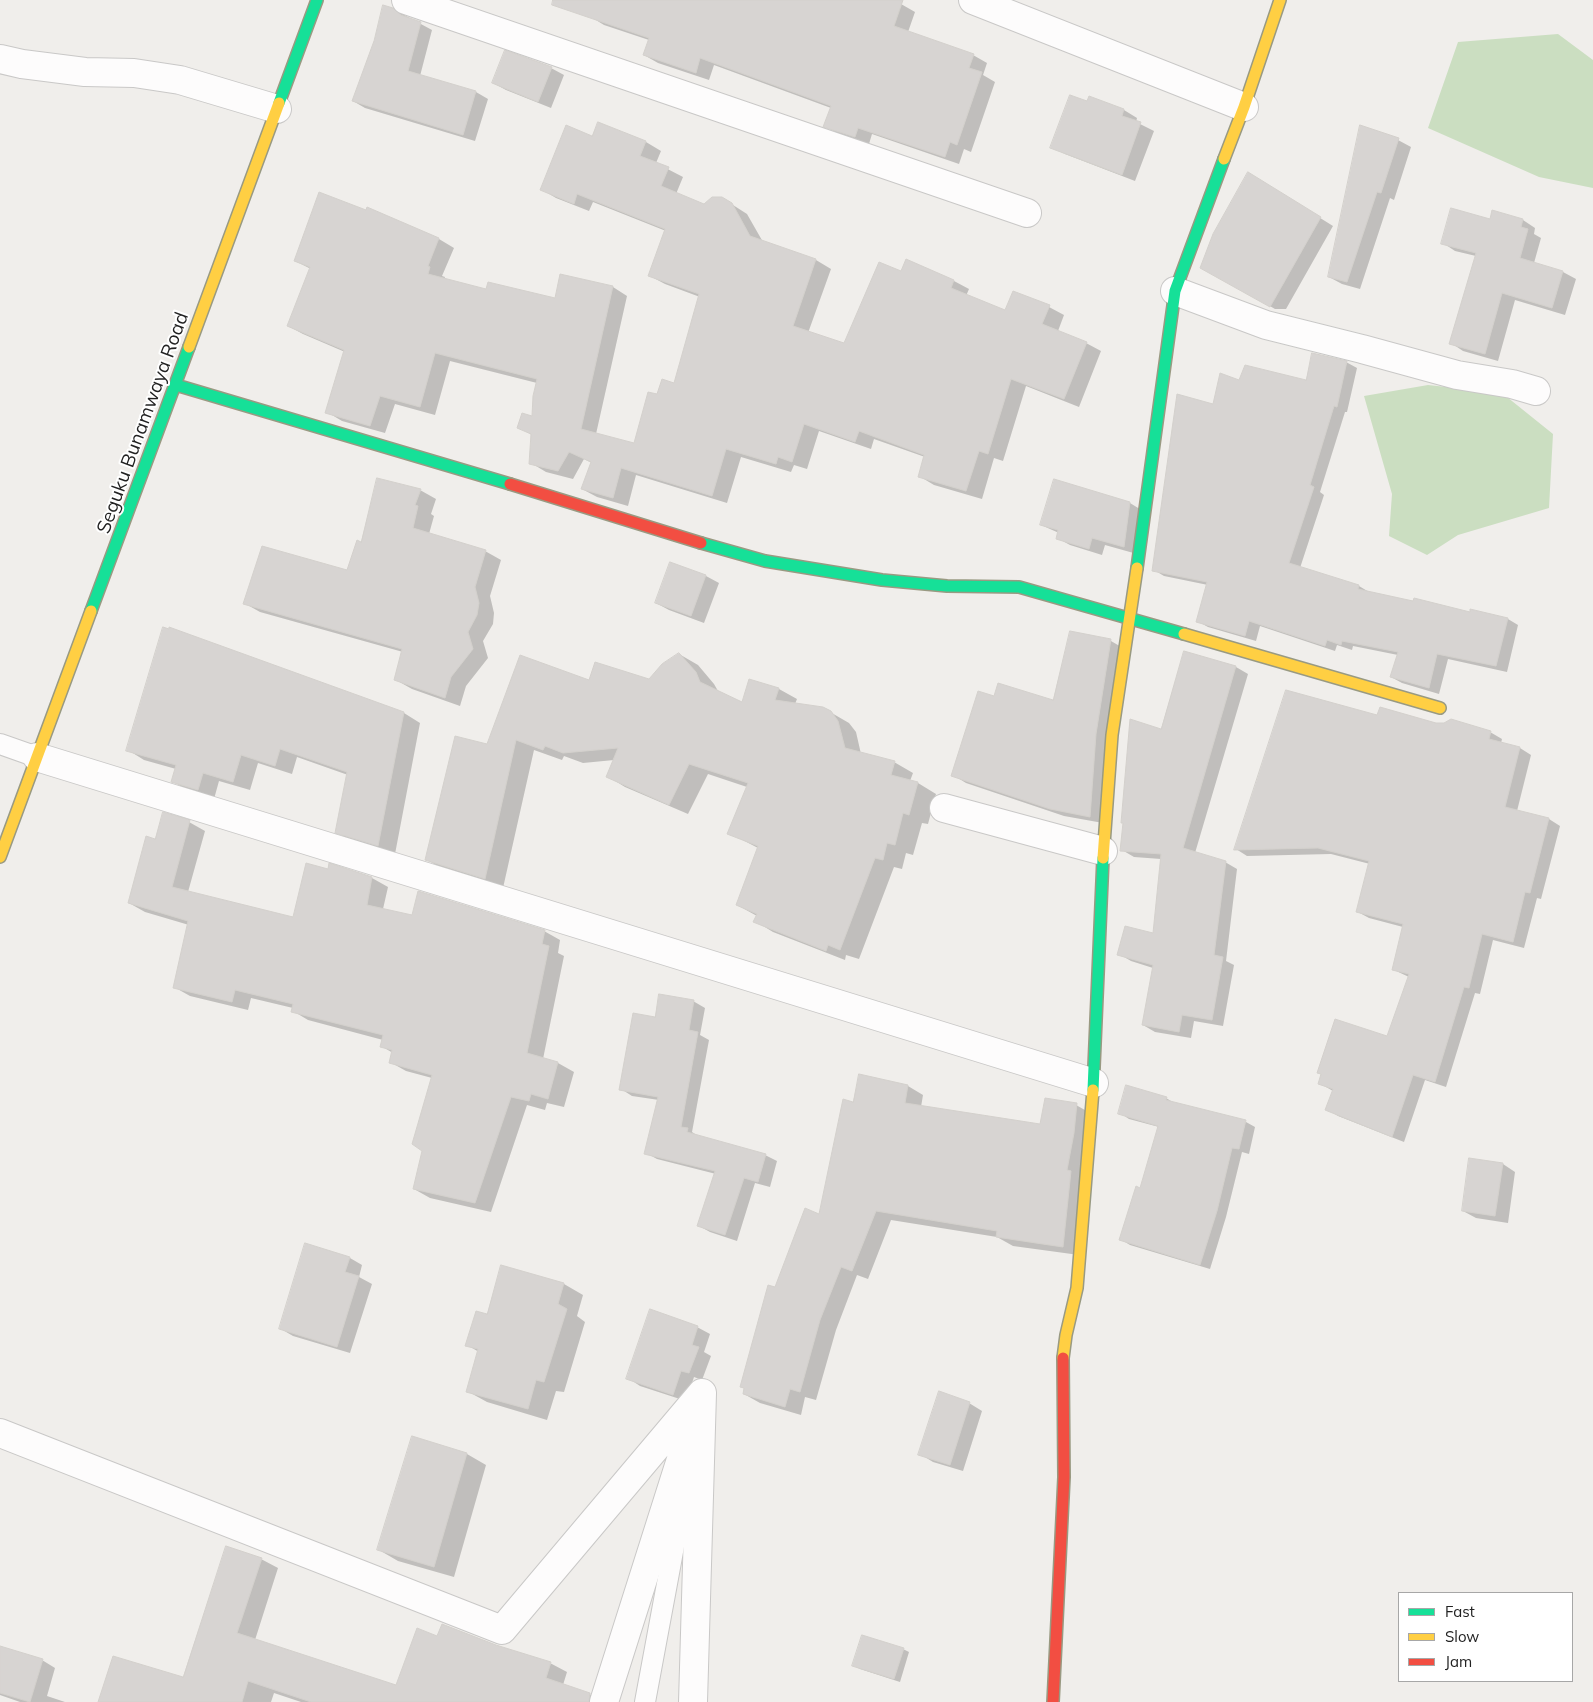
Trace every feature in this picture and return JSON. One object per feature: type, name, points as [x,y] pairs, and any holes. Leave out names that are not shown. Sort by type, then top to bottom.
[{"type":"street","name":"Seguku Bunamwaya Road","points":[[0,857],[317,0]]},
{"type":"street","points":[[406,0],[1027,212]]},
{"type":"street","points":[[973,0],[1244,107]]},
{"type":"street","points":[[1053,1702],[1062,1559],[1064,1477],[1063,1362],[1066,1335],[1077,1288],[1094,1083],[1103,851],[1112,735],[1130,619],[1175,291],[1244,107],[1280,0]]},
{"type":"street","points":[[0,59],[49,68],[85,72],[134,73],[180,80],[277,109]]},
{"type":"street","points":[[1175,291],[1266,324],[1457,375],[1512,384],[1536,391]]},
{"type":"street","points":[[176,385],[486,476],[687,539],[765,561],[882,580],[947,586],[1019,587],[1440,708]]},
{"type":"street","points":[[37,757],[1094,1083]]},
{"type":"street","points":[[944,808],[1103,851]]},
{"type":"street","points":[[0,1433],[502,1630],[702,1393]]},
{"type":"street","points":[[604,1702],[702,1393]]},
{"type":"street","points":[[693,1702],[702,1393]]},
{"type":"lane","points":[[0,744],[37,757]]},
{"type":"lane","points":[[644,1702],[702,1393]]},
{"type":"green space","points":[[1558,34],[1593,60],[1593,188],[1539,177],[1428,128],[1458,42]]},
{"type":"green space","points":[[1428,385],[1502,393],[1553,434],[1549,508],[1458,535],[1427,555],[1389,536],[1392,494],[1364,396]]},
{"type":"building","points":[[553,0],[903,0],[894,26],[974,54],[969,68],[982,72],[957,145],[950,142],[945,157],[858,128],[855,137],[823,127],[831,106],[700,58],[696,73],[643,55],[649,38],[552,5]]},
{"type":"building","points":[[383,5],[393,8],[401,15],[421,22],[408,71],[476,91],[463,135],[352,101],[374,41]]},
{"type":"building","points":[[505,50],[552,67],[538,102],[492,83]]},
{"type":"building","points":[[1070,95],[1087,101],[1089,96],[1124,109],[1122,116],[1141,122],[1122,175],[1050,148]]},
{"type":"building","points":[[598,122],[646,141],[640,156],[669,167],[661,186],[704,204],[712,197],[722,197],[732,203],[750,236],[816,259],[793,326],[844,343],[879,262],[901,271],[906,259],[954,280],[951,288],[1005,310],[1013,291],[1050,305],[1042,324],[1087,342],[1064,399],[1011,379],[988,454],[979,451],[966,491],[918,477],[924,455],[859,431],[855,442],[804,424],[792,462],[778,457],[776,464],[726,449],[712,496],[621,468],[613,498],[581,489],[591,462],[569,452],[558,471],[529,464],[531,434],[517,428],[522,413],[532,416],[533,396],[537,379],[435,353],[420,407],[380,396],[370,426],[325,413],[344,350],[287,326],[310,267],[294,261],[319,192],[366,210],[367,207],[439,238],[428,266],[430,267],[428,274],[486,289],[488,282],[555,298],[560,274],[613,286],[581,429],[634,443],[648,392],[657,394],[662,379],[674,383],[699,294],[648,276],[665,229],[577,194],[574,204],[540,190],[566,125],[592,136]]},
{"type":"building","points":[[1360,125],[1399,138],[1381,193],[1377,192],[1347,282],[1328,277]]},
{"type":"building","points":[[1248,172],[1321,217],[1270,307],[1200,268],[1213,234]]},
{"type":"building","points":[[1451,208],[1490,219],[1492,210],[1523,219],[1521,227],[1528,229],[1520,258],[1563,271],[1552,308],[1502,293],[1485,354],[1449,344],[1476,253],[1441,244]]},
{"type":"building","points":[[1312,353],[1347,361],[1337,407],[1334,406],[1310,485],[1314,487],[1289,563],[1359,585],[1358,589],[1413,601],[1414,598],[1470,612],[1470,609],[1508,618],[1496,666],[1437,654],[1429,688],[1390,677],[1398,652],[1342,641],[1341,645],[1327,640],[1325,646],[1249,621],[1245,636],[1196,622],[1207,582],[1152,571],[1177,394],[1213,404],[1220,373],[1239,380],[1245,365],[1306,380]]},
{"type":"building","points":[[377,478],[421,489],[415,505],[418,506],[413,528],[486,550],[475,587],[479,603],[477,615],[468,632],[473,649],[451,677],[445,698],[394,680],[402,649],[243,604],[262,546],[347,570],[357,540],[361,542]]},
{"type":"building","points":[[1054,479],[1130,502],[1124,547],[1092,538],[1089,549],[1056,539],[1058,530],[1040,525]]},
{"type":"building","points":[[670,562],[706,575],[691,616],[655,603]]},
{"type":"building","points":[[163,627],[169,629],[169,627],[404,712],[378,846],[335,833],[347,772],[280,749],[275,766],[241,755],[233,782],[203,773],[198,790],[171,782],[176,765],[126,751]]},
{"type":"building","points":[[1070,631],[1111,639],[1096,734],[1090,817],[1050,809],[951,776],[978,691],[994,696],[998,683],[1053,700]]},
{"type":"building","points":[[1184,651],[1236,666],[1183,848],[1226,861],[1214,955],[1223,957],[1212,1020],[1182,1015],[1179,1032],[1142,1025],[1153,965],[1117,955],[1125,926],[1153,933],[1161,854],[1120,851],[1130,719],[1161,729]]},
{"type":"building","points":[[679,653],[696,672],[700,682],[742,702],[749,679],[779,688],[775,700],[823,707],[831,711],[838,721],[845,748],[895,761],[891,775],[918,782],[909,815],[903,813],[895,845],[887,843],[883,860],[875,858],[840,950],[828,945],[826,951],[753,922],[757,914],[736,905],[758,846],[727,834],[748,783],[689,764],[669,805],[606,777],[618,748],[563,753],[545,746],[543,750],[516,740],[485,879],[425,860],[455,736],[487,744],[520,655],[589,680],[595,662],[649,679],[662,664]]},
{"type":"building","points":[[1286,690],[1377,715],[1380,707],[1436,723],[1444,723],[1451,719],[1491,731],[1489,739],[1520,747],[1505,807],[1549,818],[1530,893],[1525,892],[1513,942],[1482,934],[1469,988],[1464,987],[1435,1082],[1413,1075],[1392,1137],[1325,1110],[1333,1089],[1318,1084],[1321,1074],[1317,1073],[1335,1019],[1387,1036],[1409,974],[1392,970],[1403,924],[1356,912],[1369,861],[1318,848],[1234,850]]},
{"type":"building","points":[[163,812],[190,820],[172,887],[293,917],[306,863],[328,869],[329,863],[372,877],[367,905],[412,915],[418,891],[545,930],[542,944],[549,946],[527,1053],[558,1062],[548,1099],[531,1094],[529,1101],[511,1097],[475,1203],[413,1189],[422,1151],[412,1144],[432,1075],[389,1063],[392,1050],[380,1047],[383,1035],[291,1012],[293,1004],[235,990],[232,1002],[173,988],[188,921],[128,903],[146,836],[155,839]]},
{"type":"building","points":[[659,994],[694,1000],[689,1030],[698,1032],[681,1127],[688,1128],[687,1132],[766,1154],[758,1182],[744,1178],[725,1235],[697,1226],[715,1171],[644,1154],[658,1097],[619,1090],[633,1013],[655,1017]]},
{"type":"building","points":[[859,1074],[908,1085],[905,1103],[1040,1124],[1045,1098],[1077,1103],[1067,1170],[1071,1171],[1063,1247],[996,1237],[997,1231],[876,1211],[852,1271],[841,1267],[820,1320],[800,1392],[790,1389],[785,1407],[743,1394],[744,1388],[740,1387],[768,1285],[775,1287],[805,1208],[819,1214],[843,1099],[853,1102]]},
{"type":"building","points":[[1126,1085],[1167,1097],[1166,1100],[1246,1120],[1239,1149],[1232,1148],[1217,1211],[1200,1265],[1119,1240],[1136,1186],[1140,1188],[1158,1126],[1118,1114]]},
{"type":"building","points":[[1469,1158],[1503,1163],[1495,1216],[1462,1211]]},
{"type":"building","points":[[305,1243],[350,1257],[345,1272],[359,1276],[337,1347],[279,1329]]},
{"type":"building","points":[[501,1265],[564,1283],[558,1304],[567,1309],[544,1382],[536,1380],[528,1409],[466,1392],[478,1349],[465,1346],[476,1311],[487,1314]]},
{"type":"building","points":[[650,1309],[698,1326],[692,1345],[699,1347],[689,1373],[681,1371],[673,1395],[626,1379]]},
{"type":"building","points":[[939,1391],[970,1402],[950,1465],[918,1455]]},
{"type":"building","points":[[412,1436],[467,1453],[434,1567],[377,1550]]},
{"type":"building","points":[[226,1546],[262,1558],[237,1633],[396,1685],[417,1628],[437,1636],[442,1624],[496,1645],[551,1662],[546,1678],[590,1693],[589,1702],[311,1702],[248,1681],[242,1702],[98,1702],[113,1656],[183,1677]]},
{"type":"building","points":[[862,1635],[904,1648],[894,1679],[852,1666]]},
{"type":"building","points":[[0,1646],[43,1659],[30,1702],[0,1693]]},
{"type":"traffic: fast","points":[[279,103],[317,0]]},
{"type":"traffic: fast","points":[[1137,568],[1175,291],[1224,159]]},
{"type":"traffic: fast","points":[[91,611],[189,347]]},
{"type":"traffic: fast","points":[[176,385],[510,484]]},
{"type":"traffic: fast","points":[[701,543],[765,561],[882,580],[947,586],[1019,587],[1184,634]]},
{"type":"traffic: fast","points":[[1093,1090],[1103,858]]},
{"type":"traffic: slow","points":[[1224,159],[1244,107],[1280,0]]},
{"type":"traffic: slow","points":[[189,347],[279,103]]},
{"type":"traffic: slow","points":[[1103,858],[1112,735],[1137,568]]},
{"type":"traffic: slow","points":[[0,857],[91,611]]},
{"type":"traffic: slow","points":[[1184,634],[1440,708]]},
{"type":"traffic: slow","points":[[1063,1358],[1066,1335],[1077,1288],[1093,1090]]},
{"type":"traffic: jam","points":[[510,484],[701,543]]},
{"type":"traffic: jam","points":[[1053,1702],[1064,1477],[1063,1358]]}]
